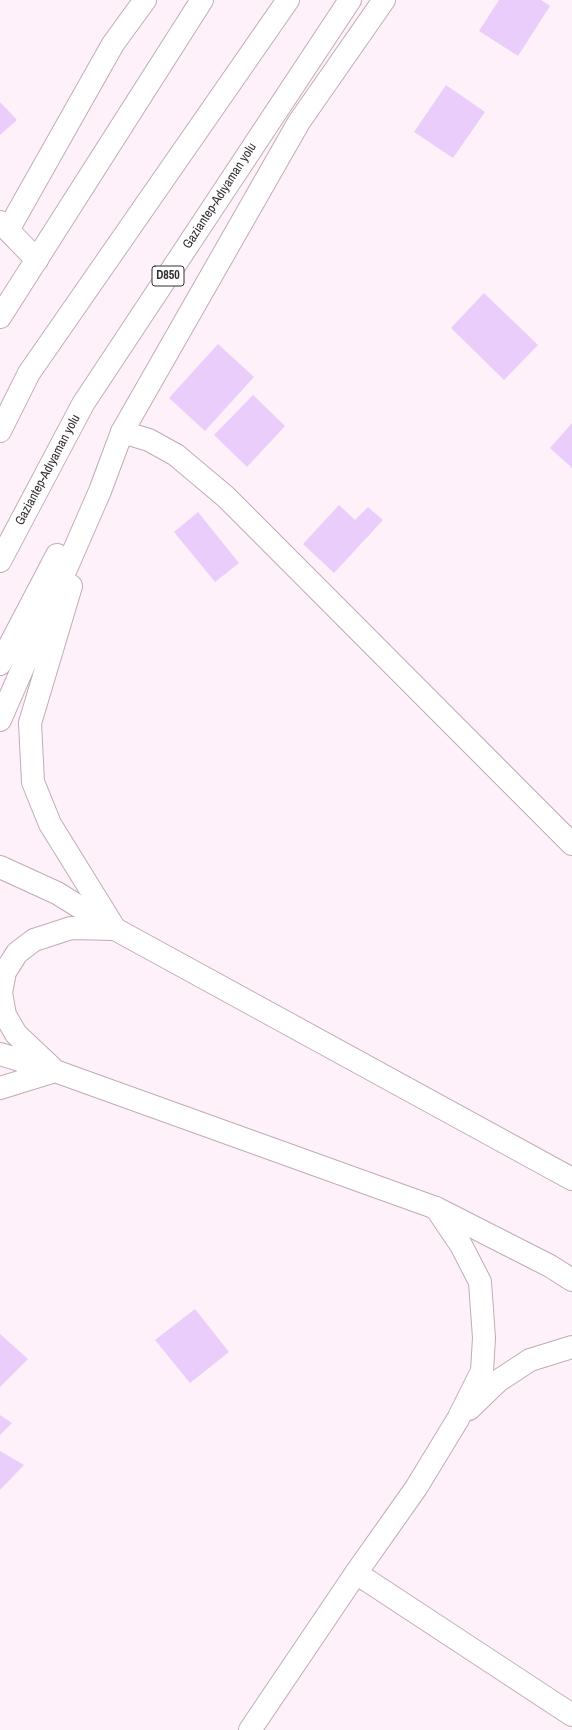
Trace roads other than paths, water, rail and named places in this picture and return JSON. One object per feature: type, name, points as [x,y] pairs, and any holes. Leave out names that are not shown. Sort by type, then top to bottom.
[{"type":"main road","points":[[37,260],[4,226],[113,44],[145,0]]},
{"type":"main road","points":[[0,317],[202,0]]},
{"type":"main road","points":[[0,431],[29,373],[288,0]]},
{"type":"main road","name":"Gaziantep-Adıyaman yolu","points":[[0,562],[83,404],[350,0]]},
{"type":"main road","points":[[0,664],[122,432],[299,122],[384,0]]},
{"type":"main road","points":[[0,720],[100,491],[122,432]]},
{"type":"main road","points":[[122,432],[149,440],[176,456],[226,497],[572,844]]},
{"type":"main road","points":[[100,491],[30,723],[33,782],[50,824],[115,929]]},
{"type":"main road","points":[[0,867],[57,893],[115,929],[572,1179]]},
{"type":"main road","points":[[55,1071],[16,1034],[5,1015],[1,993],[5,972],[17,953],[34,940],[71,928],[115,929]]},
{"type":"main road","points":[[0,1054],[55,1071],[436,1208],[550,1266],[572,1280]]},
{"type":"main road","points":[[0,1088],[55,1071]]},
{"type":"main road","points":[[250,1730],[356,1573],[416,1488],[458,1419],[482,1370],[484,1338],[480,1282],[461,1246],[436,1208]]},
{"type":"main road","points":[[458,1419],[498,1381],[530,1360],[572,1347]]},
{"type":"main road","points":[[356,1573],[572,1715]]}]
